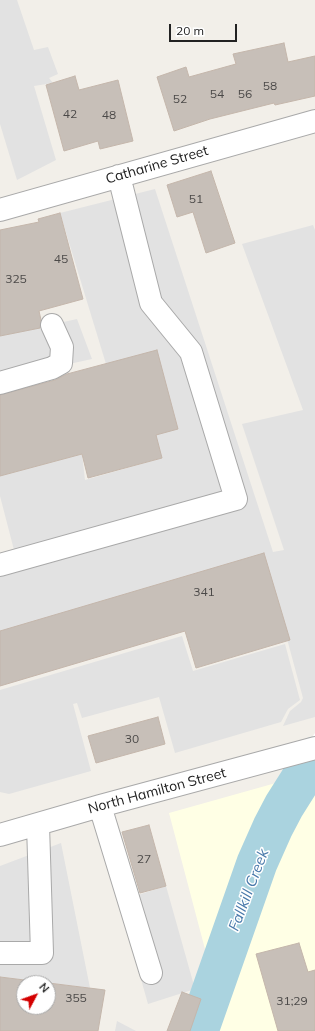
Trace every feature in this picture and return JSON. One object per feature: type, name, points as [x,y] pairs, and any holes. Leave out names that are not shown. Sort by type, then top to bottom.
[{"type":"street","name":"Catharine Street","points":[[0,210],[315,121]]},
{"type":"street","points":[[0,565],[236,499],[191,352],[151,303],[119,176]]},
{"type":"street","points":[[0,383],[52,368],[61,363],[62,347],[52,325]]},
{"type":"street","name":"North Hamilton Street","points":[[0,835],[100,806],[309,750]]},
{"type":"street","points":[[100,806],[151,973]]},
{"type":"street","points":[[0,953],[42,953],[38,824]]},
{"type":"shaded area","points":[[0,0],[17,0],[34,50],[48,47],[58,74],[49,78],[53,83],[34,86],[56,160],[17,180],[0,124]]},
{"type":"shaded area","points":[[155,189],[273,552],[284,550],[242,424],[303,410],[242,244],[313,225],[315,230],[315,717],[283,726],[290,711],[301,702],[303,698],[264,554],[0,632],[0,553],[14,550],[0,496],[0,476],[82,454],[85,480],[162,458],[106,364],[60,213]]},
{"type":"shaded area","points":[[77,319],[92,359],[0,379],[0,336]]},
{"type":"shaded area","points":[[182,636],[193,671],[285,644],[300,700],[288,709],[281,722],[175,753],[159,697],[82,718],[77,703],[73,704],[91,771],[9,794],[0,792],[0,690]]},
{"type":"shaded area","points":[[315,772],[315,1031],[206,1031],[223,985],[210,968],[169,813]]},
{"type":"shaded area","points":[[61,843],[90,988],[56,984],[56,975],[16,975],[16,979],[0,977],[0,866]]},
{"type":"shaded area","points":[[166,886],[195,989],[148,1004],[119,901]]},
{"type":"shaded area","points":[[117,1021],[136,1031],[115,1031]]},
{"type":"pier","points":[[315,733],[315,772],[282,781],[302,752]]},
{"type":"pier","points":[[244,861],[269,877],[259,903],[234,886]]},
{"type":"building","points":[[284,43],[288,62],[315,56],[315,96],[275,105],[274,103],[210,119],[174,131],[157,77],[186,67],[189,77],[236,64],[233,54]]},
{"type":"building","points":[[75,76],[79,90],[118,80],[133,141],[100,149],[98,141],[64,151],[46,85]]},
{"type":"building","points":[[211,171],[235,243],[206,253],[193,212],[177,217],[167,185]]},
{"type":"building","points":[[60,213],[83,299],[39,311],[41,320],[40,328],[0,336],[0,230],[39,222],[38,219]]},
{"type":"building","points":[[157,350],[178,429],[156,435],[162,458],[88,478],[82,454],[0,476],[0,395],[55,380],[67,374]]},
{"type":"building","points":[[264,553],[290,640],[196,668],[185,631],[0,686],[0,631]]},
{"type":"building","points":[[158,717],[165,744],[96,763],[88,736]]},
{"type":"building","points":[[149,825],[166,886],[140,893],[122,832]]},
{"type":"building","points":[[299,943],[308,972],[315,970],[315,1031],[278,1031],[256,954]]},
{"type":"building","points":[[0,977],[16,979],[16,1015],[56,1015],[56,984],[105,990],[98,1031],[0,1031]]},
{"type":"building","points":[[182,992],[201,999],[190,1031],[167,1031]]},
{"type":"waterway","name":"Fallkill Creek","points":[[198,1031],[257,863],[284,806],[315,757]]}]
